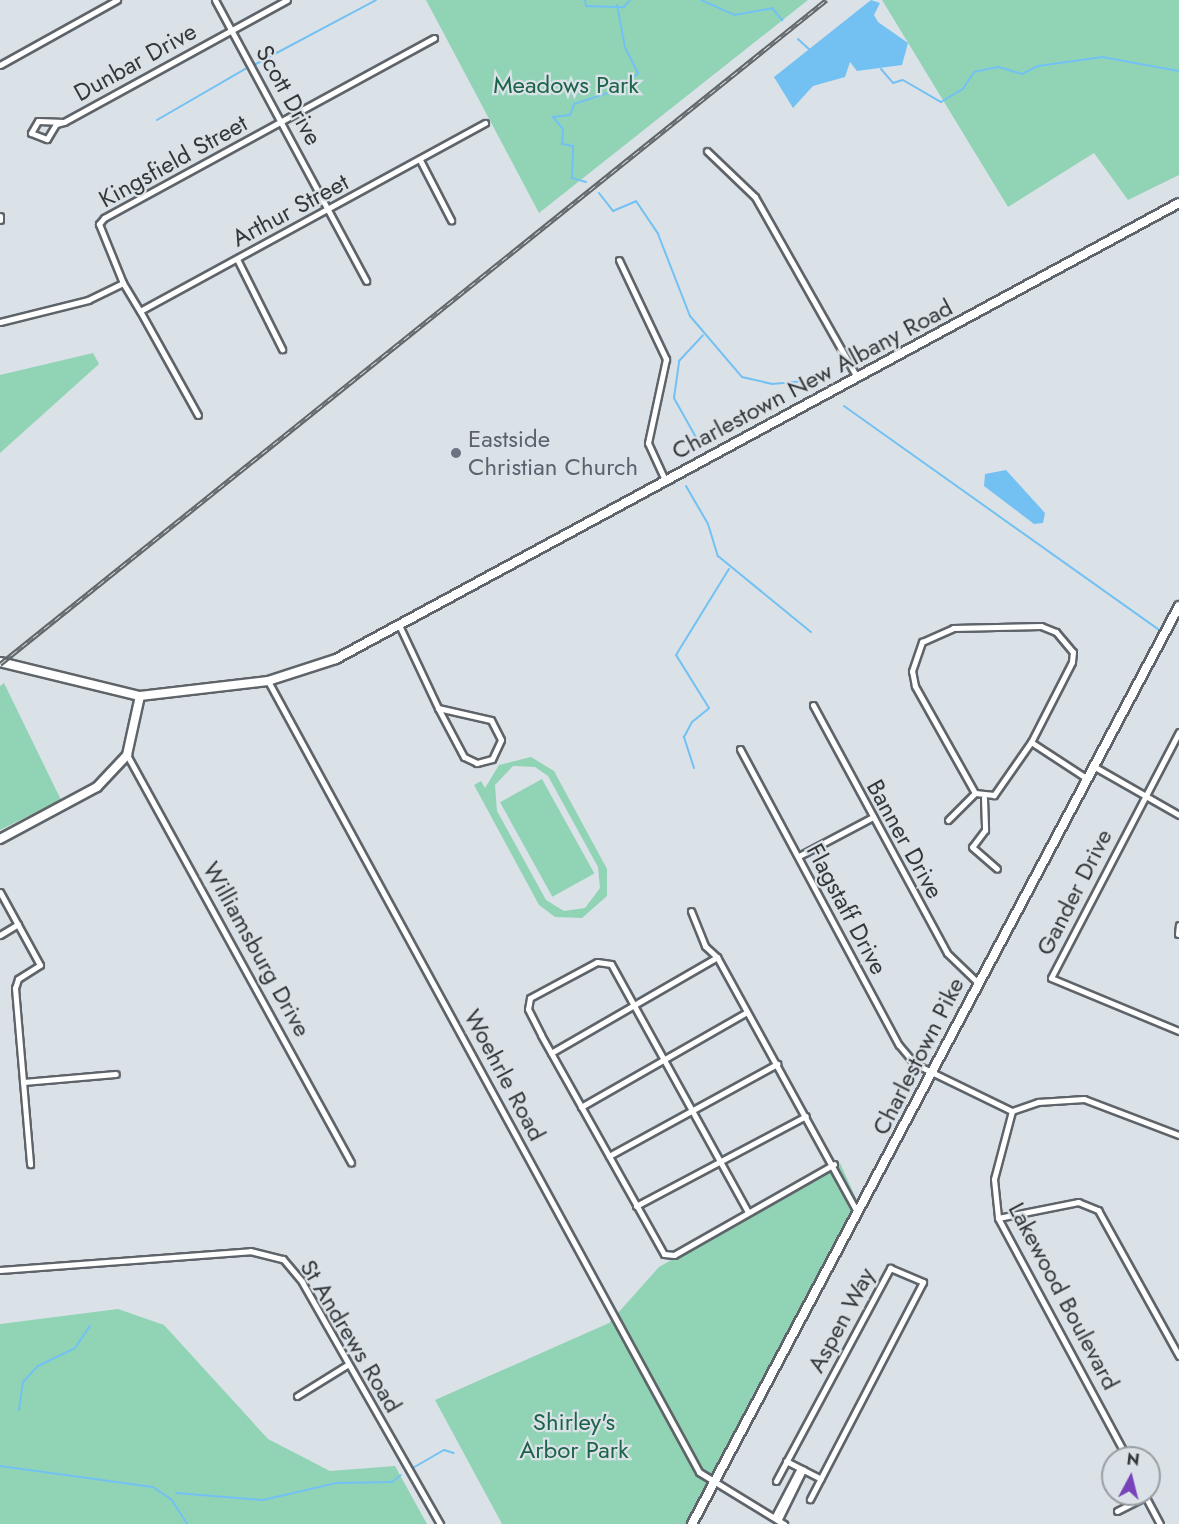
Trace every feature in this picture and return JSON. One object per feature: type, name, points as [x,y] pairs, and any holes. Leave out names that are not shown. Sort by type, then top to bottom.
[{"type":"main road","name":"Charlestown New Albany Road","points":[[140,696],[268,681],[336,659],[1179,203]]},
{"type":"main road","name":"Charlestown Pike","points":[[692,1524],[935,1074],[976,981],[1086,778],[1095,767],[1179,606]]},
{"type":"main road","points":[[0,662],[140,696],[127,755],[97,788],[0,839]]},
{"type":"street","points":[[0,65],[117,0]]},
{"type":"street","name":"Scott Drive","points":[[215,0],[331,207],[366,281]]},
{"type":"street","name":"Dunbar Drive","points":[[64,122],[38,121],[32,133],[47,138],[64,122],[287,0]]},
{"type":"street","name":"Kingsfield Street","points":[[123,283],[99,224],[104,218],[434,38]]},
{"type":"street","name":"Arthur Street","points":[[140,311],[485,123]]},
{"type":"street","points":[[707,151],[755,197],[857,377]]},
{"type":"street","points":[[420,160],[451,220]]},
{"type":"street","points":[[237,259],[282,349]]},
{"type":"street","points":[[619,260],[666,358],[648,443],[665,480]]},
{"type":"street","points":[[0,322],[88,300],[123,283],[198,415]]},
{"type":"street","points":[[399,625],[438,708],[464,757],[477,763],[492,759],[501,740],[491,720],[438,708]]},
{"type":"street","points":[[1041,626],[1056,632],[1073,651],[1072,662],[1031,742],[1008,780],[984,798],[975,793],[915,686],[912,671],[922,642],[953,628],[1041,626]]},
{"type":"street","name":"Woehrle Road","points":[[268,681],[699,1472],[777,1517],[784,1524]]},
{"type":"street","name":"Banner Drive","points":[[813,705],[946,953],[976,981]]},
{"type":"street","name":"Gander Drive","points":[[1179,732],[1051,978],[1179,1031]]},
{"type":"street","points":[[1031,742],[1086,778]]},
{"type":"street","name":"Flagstaff Drive","points":[[740,749],[899,1045],[915,1064],[935,1074]]},
{"type":"street","name":"Williamsburg Drive","points":[[127,755],[351,1163]]},
{"type":"street","points":[[1095,767],[1179,814]]},
{"type":"street","points":[[948,820],[975,793]]},
{"type":"street","points":[[984,798],[985,830],[972,848],[997,869]]},
{"type":"street","points":[[799,856],[873,817]]},
{"type":"street","points":[[0,892],[40,965],[15,983],[30,1164]]},
{"type":"street","points":[[691,911],[705,946],[717,957],[834,1164],[858,1213]]},
{"type":"street","points":[[0,935],[18,924]]},
{"type":"street","points":[[1178,934],[1179,925]]},
{"type":"street","points":[[551,1053],[717,957]]},
{"type":"street","points":[[748,1212],[610,964],[602,961],[532,997],[528,1009],[551,1053],[636,1206],[668,1255],[748,1212],[834,1164]]},
{"type":"street","points":[[581,1107],[747,1012]]},
{"type":"street","points":[[609,1156],[777,1064]]},
{"type":"street","points":[[23,1082],[116,1074]]},
{"type":"street","points":[[935,1074],[1012,1111],[1038,1102],[1084,1099],[1179,1135]]},
{"type":"street","name":"Lakewood Boulevard","points":[[1012,1111],[994,1179],[998,1218],[1121,1446]]},
{"type":"street","points":[[636,1206],[806,1116]]},
{"type":"street","points":[[998,1218],[1070,1203],[1098,1210],[1179,1356]]},
{"type":"street","name":"St Andrews Road","points":[[0,1270],[263,1251],[283,1259],[302,1282],[347,1365],[440,1524]]},
{"type":"street","name":"Aspen Way","points":[[776,1481],[890,1268],[923,1282],[810,1498]]},
{"type":"street","points":[[297,1396],[347,1365]]},
{"type":"street","points":[[786,1461],[820,1479]]},
{"type":"street","points":[[777,1517],[802,1469]]},
{"type":"street","points":[[1117,1510],[1125,1506]]},
{"type":"street","points":[[1150,1506],[1160,1524]]},
{"type":"green space","name":"Meadows Park","points":[[426,0],[808,0],[539,213]]},
{"type":"green space","points":[[882,0],[1179,0],[1179,175],[1128,200],[1094,153],[1008,207]]},
{"type":"green space","points":[[93,353],[99,364],[0,453],[0,375]]},
{"type":"green space","points":[[4,683],[61,800],[0,830],[0,686]]},
{"type":"green space","points":[[531,757],[554,771],[607,869],[607,896],[582,918],[555,917],[539,905],[474,785],[481,781],[485,788],[499,765]],"holes":[[[513,766],[535,767],[548,776],[598,867],[600,888],[585,908],[564,911],[546,900],[497,811],[495,785]]]},
{"type":"green space","points":[[542,779],[594,873],[552,897],[500,802]]},
{"type":"green space","name":"Shirley's Arbor Park","points":[[840,1163],[858,1203],[687,1524],[502,1524],[435,1400],[609,1323],[659,1267]]},
{"type":"green space","points":[[118,1309],[164,1325],[268,1439],[330,1471],[395,1466],[427,1524],[0,1524],[0,1324]]},
{"type":"water","points":[[871,0],[880,3],[874,15],[878,22],[908,43],[902,65],[857,71],[850,62],[845,77],[813,86],[793,108],[774,77]]},
{"type":"water","points":[[1006,470],[1045,513],[1043,523],[1034,524],[984,486],[985,474]]},
{"type":"waterway","points":[[254,65],[376,0]]},
{"type":"waterway","points":[[585,0],[586,6],[624,7],[630,0]]},
{"type":"waterway","points":[[701,0],[734,15],[772,8],[782,20]]},
{"type":"waterway","points":[[586,182],[572,178],[573,146],[562,144],[563,129],[553,117],[570,115],[574,104],[623,88],[638,73],[625,47],[617,5]]},
{"type":"waterway","points":[[798,39],[811,51]]},
{"type":"waterway","points":[[881,69],[893,83],[903,80],[941,102],[963,89],[974,72],[998,67],[1022,74],[1038,66],[1102,57],[1179,71]]},
{"type":"waterway","points":[[157,120],[245,69]]},
{"type":"waterway","points":[[599,193],[613,211],[636,201],[658,234],[690,316],[742,377],[772,384],[817,380]]},
{"type":"waterway","points":[[698,441],[674,398],[679,361],[703,335]]},
{"type":"waterway","points":[[844,406],[1162,632]]},
{"type":"waterway","points":[[686,486],[708,524],[718,556],[811,632]]},
{"type":"waterway","points":[[694,768],[684,737],[692,722],[709,708],[676,655],[729,569]]},
{"type":"waterway","points":[[19,1410],[23,1382],[38,1366],[75,1348],[90,1326]]},
{"type":"waterway","points":[[411,1469],[444,1450],[454,1453]]},
{"type":"waterway","points":[[0,1466],[153,1487],[171,1499],[187,1524]]},
{"type":"waterway","points":[[176,1493],[263,1500],[336,1483],[392,1482],[401,1475]]},
{"type":"railway","points":[[0,664],[826,0]]},
{"type":"place","name":"Eastside Christian Church","points":[[456,453]]}]
